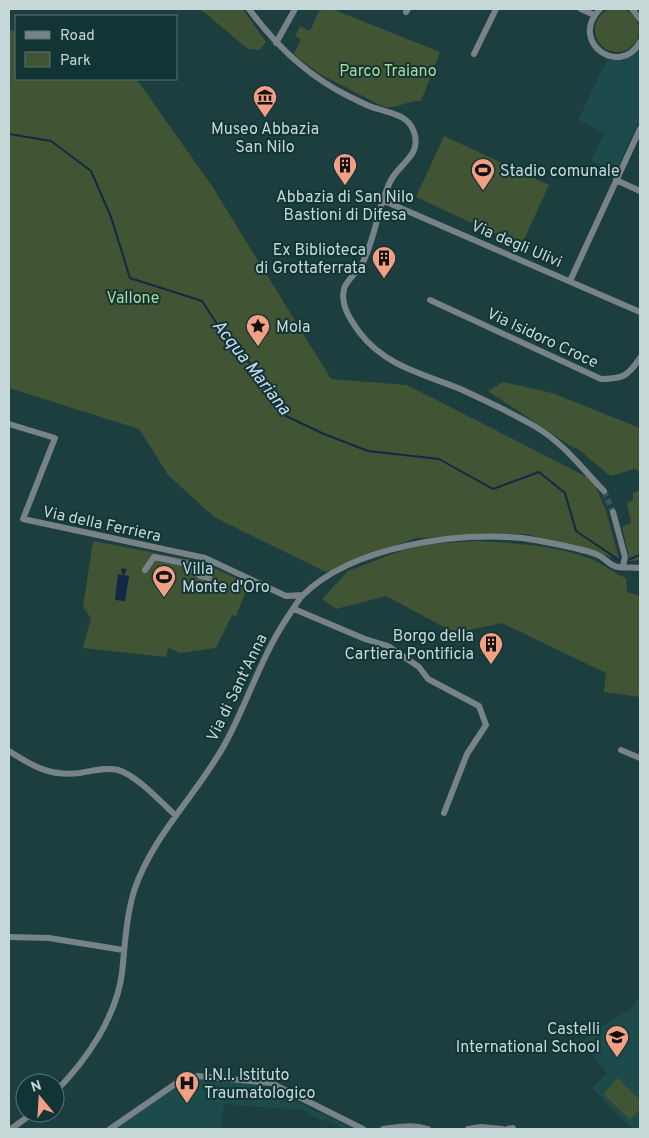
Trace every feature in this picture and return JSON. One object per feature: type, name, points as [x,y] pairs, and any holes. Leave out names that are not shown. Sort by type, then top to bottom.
[{"type":"street","points":[[249,9],[276,43],[319,78],[370,106],[400,116],[410,125],[414,132],[416,144],[411,159],[398,169],[382,200],[364,261],[356,274],[344,287],[343,299],[345,309],[361,334],[386,358],[458,388],[535,426],[560,443],[604,491]]},
{"type":"street","points":[[276,43],[296,9]]},
{"type":"street","points":[[474,54],[496,9]]},
{"type":"street","points":[[581,9],[594,15]]},
{"type":"street","points":[[600,9],[594,15],[590,24],[590,37],[596,48],[612,57],[625,56],[635,49],[640,42]]},
{"type":"street","points":[[632,9],[640,19]]},
{"type":"street","points":[[570,281],[640,129]]},
{"type":"street","points":[[616,180],[640,191]]},
{"type":"street","name":"Via degli Ulivi","points":[[382,200],[640,312]]},
{"type":"street","name":"Via Isidoro Croce","points":[[430,300],[601,379],[615,379],[630,373],[640,361]]},
{"type":"street","name":"Via della Ferriera","points":[[9,424],[55,438],[23,519],[205,558],[286,596],[302,595]]},
{"type":"street","points":[[613,512],[626,560],[623,566]]},
{"type":"street","name":"Via di Sant'Anna","points":[[65,1082],[75,1072],[112,1008],[122,974],[123,950],[130,910],[139,879],[153,848],[224,747],[259,666],[302,595],[327,577],[352,563],[415,543],[522,538],[598,555],[616,567],[640,568]]},
{"type":"street","points":[[145,570],[154,557],[188,564],[200,576],[209,578]]},
{"type":"street","points":[[294,609],[365,639],[388,646],[419,666],[428,679],[479,706],[486,724],[467,754],[444,813]]},
{"type":"street","points":[[621,750],[640,758]]},
{"type":"street","points":[[9,751],[34,767],[48,773],[69,774],[110,769],[120,771],[176,815]]},
{"type":"street","points":[[9,937],[49,938],[123,950]]},
{"type":"street","points":[[110,1129],[178,1082],[198,1076],[270,1082],[363,1129]]},
{"type":"street","points":[[383,1129],[407,1125],[417,1125],[428,1129]]},
{"type":"street","points":[[468,1129],[481,1127],[502,1129]]},
{"type":"shaded area","points":[[640,48],[640,119],[615,173],[591,161],[604,133],[578,120],[607,60],[625,58]]},
{"type":"shaded area","points":[[122,568],[127,569],[124,575],[129,576],[125,601],[115,600],[118,574],[123,575]]},
{"type":"shaded area","name":"Castelli International School","points":[[640,997],[640,1129],[632,1129],[592,1088],[607,1073],[582,1043],[592,1033],[629,1010]]},
{"type":"shaded area","name":"I.N.I. Istituto Traumatologico","points":[[191,1079],[261,1084],[275,1096],[278,1093],[353,1129],[345,1129],[325,1119],[324,1122],[302,1110],[224,1104],[221,1129],[114,1129],[180,1084]]},
{"type":"green space","points":[[617,8],[629,12],[635,18],[639,30],[635,42],[629,48],[617,52],[605,48],[599,42],[595,30],[599,18],[605,12]]},
{"type":"green space","points":[[200,9],[243,9],[266,42],[260,50],[248,49]]},
{"type":"green space","name":"Parco Traiano","points":[[320,9],[332,9],[440,52],[421,101],[384,107],[320,74],[297,57],[294,53],[301,40],[295,36],[300,26],[310,31]]},
{"type":"green space","name":"Vallone","points":[[9,29],[15,32],[15,80],[135,80],[140,84],[212,186],[331,379],[407,385],[593,480],[606,511],[619,559],[525,534],[416,538],[326,572],[214,517],[168,475],[139,429],[9,388]]},
{"type":"green space","name":"Stadio comunale","points":[[444,136],[549,185],[521,246],[416,197]]},
{"type":"green space","points":[[503,382],[552,393],[640,428],[640,472],[635,469],[610,476],[578,449],[572,447],[488,391]]},
{"type":"green space","points":[[640,490],[640,560],[630,561],[622,527],[631,523],[627,503],[633,500],[633,493]]},
{"type":"green space","name":"Villa Monte d'Oro","points":[[93,541],[202,562],[208,572],[214,568],[242,581],[241,585],[247,589],[236,616],[232,615],[216,648],[180,653],[168,648],[166,657],[83,648],[91,618],[83,607]]},
{"type":"green space","points":[[475,541],[519,544],[577,554],[591,559],[626,578],[627,592],[640,596],[640,697],[604,692],[606,673],[502,623],[455,633],[386,596],[336,609],[322,599],[348,571],[416,545]]},
{"type":"green space","points":[[618,1078],[640,1100],[640,1109],[630,1120],[603,1094]]},
{"type":"waterway","name":"Acqua Mariana","points":[[9,134],[51,141],[91,171],[111,217],[130,278],[202,301],[234,350],[250,363],[286,416],[324,434],[368,451],[439,459],[493,489],[539,472],[565,493],[576,531],[619,560]]},
{"type":"waterway","name":"Acqua Mariana","points":[[630,559],[640,555]]},
{"type":"tunnel","points":[[604,491],[613,512]]},
{"type":"place","name":"Museo Abbazia San Nilo","points":[[265,118]]},
{"type":"place","name":"Abbazia di San Nilo Bastioni di Difesa","points":[[345,186]]},
{"type":"place","name":"Stadio comunale","points":[[483,191]]},
{"type":"place","name":"Ex Biblioteca di Grottaferrata","points":[[384,279]]},
{"type":"place","name":"Mola","points":[[258,347]]},
{"type":"place","name":"Villa Monte d'Oro","points":[[164,598]]},
{"type":"place","name":"Borgo della Cartiera Pontificia","points":[[491,665]]},
{"type":"place","name":"Castelli International School","points":[[617,1058]]},
{"type":"place","name":"I.N.I. Istituto Traumatologico","points":[[187,1104]]}]
